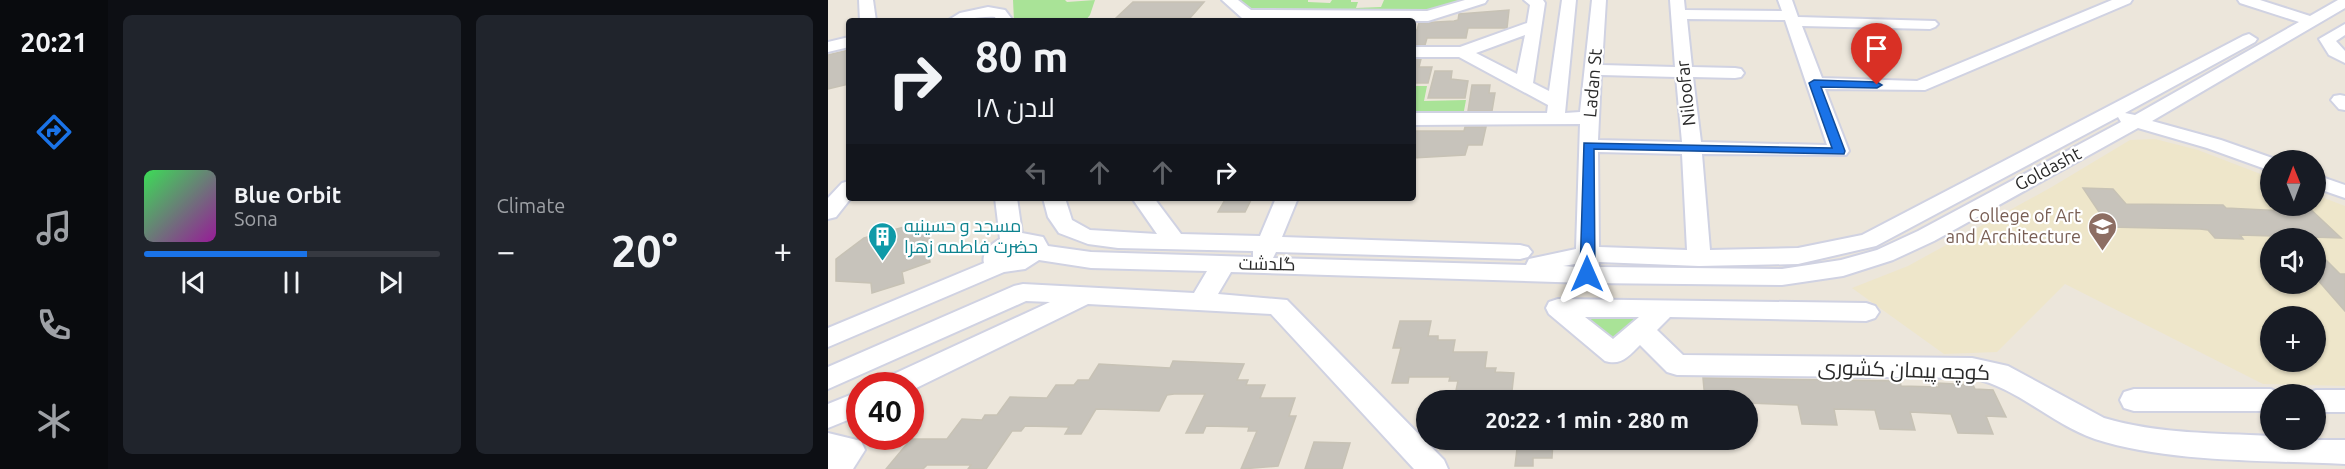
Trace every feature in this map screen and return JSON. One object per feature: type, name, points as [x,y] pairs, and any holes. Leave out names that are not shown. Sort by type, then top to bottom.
[{"type":"street","points":[[866,0],[868,18]]},
{"type":"street","points":[[1229,0],[1247,15],[1383,18],[1428,16],[1480,0]]},
{"type":"street","name":"Ladan St","points":[[1587,264],[1589,118],[1595,70],[1599,0]]},
{"type":"street","points":[[1814,83],[1919,86],[2125,0]]},
{"type":"street","points":[[2245,0],[2302,18]]},
{"type":"street","name":"Goldasht","points":[[1587,264],[1699,258],[1760,258],[1824,252],[1868,241],[2135,115],[2302,18],[2321,0]]},
{"type":"street","points":[[1524,85],[1534,26],[1535,1],[1569,2],[1555,111]]},
{"type":"street","name":"Goldasht","points":[[1587,264],[1617,275],[1782,277],[1843,268],[1885,255],[1926,236],[2302,18],[2345,2]]},
{"type":"street","points":[[1678,7],[1736,15],[1790,12],[1930,24]]},
{"type":"street","name":"Niloofar","points":[[1678,7],[1692,148],[1699,258]]},
{"type":"street","points":[[959,18],[994,12],[1002,13]]},
{"type":"street","points":[[1588,146],[1839,151],[1790,12]]},
{"type":"street","points":[[1416,52],[1461,51],[1534,26]]},
{"type":"street","points":[[2345,28],[2327,39],[2336,52],[2345,58]]},
{"type":"street","points":[[828,47],[846,43]]},
{"type":"street","points":[[1461,51],[1524,85],[1555,111]]},
{"type":"street","points":[[1595,70],[1736,73]]},
{"type":"street","points":[[1416,119],[1555,111],[1589,118]]},
{"type":"street","points":[[2175,129],[2135,131],[2135,115],[2175,129],[2260,161]]},
{"type":"street","points":[[2326,185],[2345,192]]},
{"type":"street","points":[[828,212],[846,191]]},
{"type":"street","points":[[1006,201],[1012,243]]},
{"type":"street","points":[[1055,201],[1058,216],[1068,229],[1111,240],[1174,241],[1264,253],[1520,252]]},
{"type":"street","points":[[1145,201],[1174,241]]},
{"type":"street","points":[[1264,253],[1286,201]]},
{"type":"street","points":[[1907,222],[1926,236]]},
{"type":"street","points":[[828,338],[1000,265],[1020,262],[1035,252],[1037,248],[1035,242],[1025,240],[1000,249],[994,257],[996,263],[1000,265]]},
{"type":"street","name":"گلدشت","points":[[1035,252],[1091,260],[1224,263],[1264,253],[1500,272],[1587,264]]},
{"type":"street","points":[[1202,300],[1224,263]]},
{"type":"street","points":[[1617,275],[1617,308]]},
{"type":"street","points":[[953,286],[1085,296],[1202,300],[1278,306],[1433,469]]},
{"type":"street","points":[[828,379],[1023,292]]},
{"type":"street","points":[[924,373],[1085,296]]},
{"type":"street","points":[[1664,308],[1614,354],[1558,308],[1664,308],[1866,312]]},
{"type":"street","name":"کوچه پیمان کشوری","points":[[1641,330],[1677,365],[1972,368],[1998,373],[2095,427],[2121,435],[2197,444],[2345,452]]},
{"type":"street","points":[[2134,400],[2260,400]]},
{"type":"street","points":[[2326,401],[2345,401]]},
{"type":"street","points":[[828,417],[846,409]]},
{"type":"street","points":[[828,445],[850,450],[835,469]]},
{"type":"shaded area","name":"College of Art and Architecture","points":[[2155,139],[2198,150],[2260,174],[2260,216],[2326,216],[2326,199],[2345,206],[2345,386],[2263,384],[2065,284],[1997,352],[1944,354],[1852,288],[1908,266],[2050,188],[2130,140]]},
{"type":"green space","points":[[1013,0],[1065,0],[1067,2],[1095,0],[1088,18],[1014,18]]},
{"type":"green space","points":[[1236,0],[1308,0],[1308,2],[1330,3],[1332,0],[1351,0],[1351,2],[1358,2],[1356,8],[1381,7],[1384,0],[1471,0],[1447,8],[1423,12],[1262,10],[1245,7]]},
{"type":"green space","points":[[1416,86],[1427,86],[1424,101],[1466,100],[1463,116],[1416,116]]},
{"type":"green space","points":[[1575,313],[1647,313],[1614,346]]},
{"type":"building","points":[[1133,2],[1204,2],[1190,18],[1116,18]]},
{"type":"building","points":[[1509,10],[1507,28],[1468,28],[1466,38],[1427,38],[1425,45],[1416,45],[1416,30],[1419,23],[1454,21],[1458,20],[1459,14]]},
{"type":"building","points":[[846,51],[846,85],[828,89],[828,55]]},
{"type":"building","points":[[1416,59],[1421,59],[1419,67],[1432,67],[1428,83],[1416,83]]},
{"type":"building","points":[[1435,71],[1452,71],[1451,79],[1468,81],[1465,98],[1428,98]]},
{"type":"building","points":[[1472,85],[1490,85],[1489,93],[1495,93],[1492,111],[1468,111]]},
{"type":"building","points":[[1465,127],[1486,127],[1482,145],[1468,145],[1465,155],[1416,158],[1416,131],[1464,131]]},
{"type":"building","points":[[2083,188],[2113,189],[2126,204],[2223,205],[2226,208],[2260,210],[2260,216],[2318,216],[2341,238],[2326,238],[2326,228],[2260,228],[2260,236],[2240,235],[2243,239],[2215,238],[2208,230],[2200,229],[2109,227]]},
{"type":"building","points":[[1224,201],[1250,201],[1245,212],[1218,212]]},
{"type":"building","name":"مسجد و حسینیه حضرت فاطمه زهرا","points":[[904,227],[927,229],[931,245],[927,246],[930,262],[902,272],[904,283],[872,293],[871,283],[836,281],[836,259],[864,238]]},
{"type":"building","points":[[2326,260],[2340,274],[2345,274],[2345,311],[2326,289]]},
{"type":"building","points":[[1400,321],[1431,321],[1428,336],[1438,336],[1438,340],[1455,340],[1453,352],[1487,352],[1485,368],[1496,368],[1495,372],[1514,373],[1512,390],[1456,390],[1458,381],[1449,381],[1450,377],[1409,377],[1408,383],[1392,383],[1401,348],[1393,348]]},
{"type":"building","points":[[1173,361],[1244,364],[1237,380],[1248,380],[1246,385],[1265,385],[1260,398],[1295,398],[1289,416],[1296,416],[1278,466],[1241,469],[1257,431],[1248,431],[1249,427],[1206,426],[1203,433],[1186,433],[1205,394],[1174,394],[1167,395],[1159,411],[1096,409],[1081,434],[1065,434],[1069,427],[1025,426],[1021,431],[1012,431],[986,469],[968,469],[971,465],[927,465],[923,469],[886,469],[902,450],[924,450],[924,439],[947,439],[962,419],[982,420],[985,415],[997,415],[1010,397],[1047,398],[1056,385],[1074,385],[1078,380],[1089,380],[1099,364],[1170,368]]},
{"type":"building","points":[[1703,378],[1900,381],[1901,386],[1939,387],[1938,383],[1973,385],[1975,389],[1993,390],[2006,417],[1986,416],[1993,434],[1958,433],[1951,414],[1910,412],[1915,430],[1880,429],[1875,410],[1834,409],[1837,425],[1802,424],[1798,405],[1758,403],[1758,390],[1704,390]]},
{"type":"building","points":[[1314,442],[1350,443],[1342,469],[1305,469]]},
{"type":"building","points":[[1517,450],[1552,450],[1552,458],[1533,458],[1533,466],[1515,466]]},
{"type":"place","name":"College of Art and Architecture","points":[[2102,252]]},
{"type":"place","name":"مسجد و حسینیه حضرت فاطمه زهرا","points":[[883,262]]},
{"type":"route","points":[[1587,274],[1588,146],[1839,151],[1814,83],[1877,85]]}]
